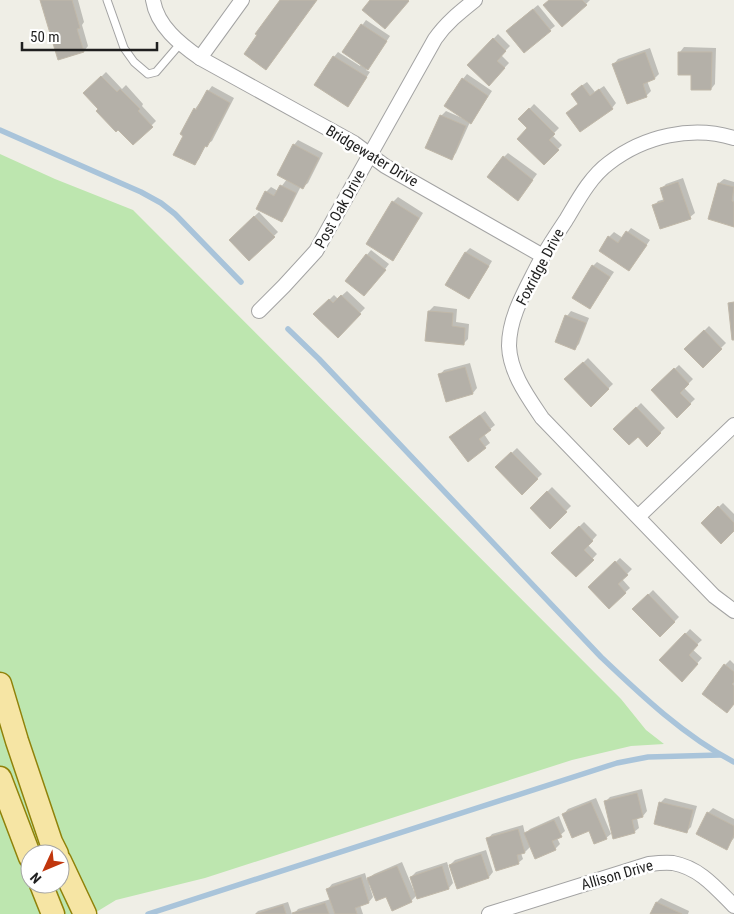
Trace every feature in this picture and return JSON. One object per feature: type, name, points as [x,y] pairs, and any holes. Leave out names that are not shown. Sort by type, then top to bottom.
[{"type":"main road","points":[[0,684],[16,741],[52,844]]},
{"type":"main road","points":[[0,778],[25,844]]},
{"type":"main road","points":[[70,882],[85,914]]},
{"type":"main road","points":[[45,894],[53,914]]},
{"type":"street","name":"Bridgewater Drive","points":[[153,0],[153,5],[164,26],[180,44],[200,58],[354,143],[385,166],[543,256]]},
{"type":"street","points":[[200,58],[242,0]]},
{"type":"street","name":"Post Oak Drive","points":[[259,311],[316,251],[435,39],[444,26],[475,0]]},
{"type":"street","name":"Foxridge Drive","points":[[734,138],[691,132],[657,137],[608,163],[585,189],[543,256],[517,306],[509,347],[513,366],[527,396],[542,418],[639,516],[714,596],[734,611]]},
{"type":"street","points":[[639,516],[734,425]]},
{"type":"street","name":"Allison Drive","points":[[493,913],[649,864],[665,863],[693,869],[710,881],[734,906]]},
{"type":"lane","points":[[107,0],[124,48],[134,62],[148,74],[156,72],[180,44]]},
{"type":"green space","points":[[0,154],[55,179],[133,210],[621,699],[646,730],[664,744],[631,746],[572,760],[205,878],[116,900],[93,914],[0,914]]},
{"type":"building","points":[[40,0],[72,0],[80,28],[77,29],[84,52],[58,60]]},
{"type":"building","points":[[280,0],[317,0],[266,70],[244,54],[257,35],[255,34]]},
{"type":"building","points":[[370,0],[409,1],[385,29],[362,10]]},
{"type":"building","points":[[549,0],[582,0],[587,5],[562,27],[543,5]]},
{"type":"building","points":[[533,9],[551,31],[524,53],[506,31]]},
{"type":"building","points":[[361,24],[387,41],[368,70],[342,52]]},
{"type":"building","points":[[493,38],[506,51],[497,61],[505,68],[489,86],[467,65]]},
{"type":"building","points":[[645,52],[655,79],[643,84],[647,97],[627,104],[612,64]]},
{"type":"building","points":[[678,52],[712,52],[711,90],[691,90],[691,75],[678,75]]},
{"type":"building","points":[[333,56],[367,77],[348,107],[314,85]]},
{"type":"building","points":[[101,76],[117,92],[120,89],[140,109],[138,111],[153,127],[133,145],[118,130],[116,132],[96,111],[98,109],[83,93]]},
{"type":"building","points":[[462,78],[488,96],[471,124],[444,106]]},
{"type":"building","points":[[582,85],[590,96],[599,89],[613,109],[580,132],[566,113],[578,104],[571,94]]},
{"type":"building","points":[[207,90],[230,103],[207,147],[205,146],[195,165],[173,155],[183,136],[180,134],[194,108],[196,110]]},
{"type":"building","points":[[529,108],[555,134],[549,140],[559,150],[544,165],[517,139],[527,128],[518,119]]},
{"type":"building","points":[[440,115],[466,126],[452,160],[425,148]]},
{"type":"building","points":[[293,144],[319,158],[303,189],[277,175]]},
{"type":"building","points":[[503,156],[533,180],[518,201],[487,177]]},
{"type":"building","points":[[678,182],[691,219],[660,229],[652,205],[664,201],[660,188]]},
{"type":"building","points":[[718,183],[734,187],[732,201],[734,202],[734,227],[708,219]]},
{"type":"building","points":[[280,185],[296,193],[282,222],[256,209],[265,191],[274,196]]},
{"type":"building","points":[[392,201],[419,218],[393,261],[366,244]]},
{"type":"building","points":[[254,216],[275,237],[249,261],[229,240]]},
{"type":"building","points":[[626,231],[647,245],[629,271],[599,251],[608,236],[618,243]]},
{"type":"building","points":[[465,252],[489,266],[469,299],[445,285]]},
{"type":"building","points":[[366,254],[386,270],[364,296],[345,281]]},
{"type":"building","points":[[592,265],[610,277],[590,309],[572,298]]},
{"type":"building","points":[[341,295],[361,314],[338,338],[313,314],[329,299],[333,303]]},
{"type":"building","points":[[734,302],[734,340],[732,340],[728,303]]},
{"type":"building","points":[[428,311],[453,313],[452,326],[465,328],[464,345],[425,341]]},
{"type":"building","points":[[565,315],[586,323],[575,350],[555,342]]},
{"type":"building","points":[[704,330],[722,349],[703,368],[684,349]]},
{"type":"building","points":[[583,362],[609,389],[591,407],[564,379]]},
{"type":"building","points":[[465,367],[473,394],[446,402],[438,374]]},
{"type":"building","points":[[674,368],[689,384],[680,393],[691,404],[677,418],[651,390]]},
{"type":"building","points":[[636,407],[661,433],[647,447],[638,437],[629,445],[613,429]]},
{"type":"building","points":[[480,415],[491,430],[479,439],[486,448],[468,462],[449,437]]},
{"type":"building","points":[[511,452],[538,479],[522,495],[495,467]]},
{"type":"building","points":[[547,491],[567,512],[550,529],[530,508]]},
{"type":"building","points":[[718,506],[734,523],[734,531],[721,544],[701,523]]},
{"type":"building","points":[[579,526],[593,541],[584,550],[594,560],[576,577],[551,553]]},
{"type":"building","points":[[615,561],[628,575],[618,584],[626,593],[609,609],[588,587]]},
{"type":"building","points":[[648,594],[675,622],[660,637],[632,609]]},
{"type":"building","points":[[685,633],[698,645],[689,655],[698,664],[682,682],[659,660]]},
{"type":"building","points":[[724,664],[734,672],[734,682],[732,684],[734,686],[734,704],[727,713],[702,694]]},
{"type":"building","points":[[637,793],[643,817],[632,820],[635,833],[613,839],[604,801]]},
{"type":"building","points":[[591,802],[607,839],[594,844],[589,831],[572,838],[562,814]]},
{"type":"building","points":[[659,802],[693,810],[687,833],[654,824]]},
{"type":"building","points":[[707,812],[734,826],[734,835],[727,850],[696,834]]},
{"type":"building","points":[[554,820],[562,837],[552,841],[556,850],[535,859],[524,833]]},
{"type":"building","points":[[518,829],[525,853],[517,855],[519,864],[496,871],[486,838]]},
{"type":"building","points":[[481,854],[489,878],[457,889],[449,865]]},
{"type":"building","points":[[397,866],[412,902],[392,911],[386,897],[376,901],[367,878]]},
{"type":"building","points":[[442,866],[449,889],[417,899],[410,877]]},
{"type":"building","points":[[361,877],[369,903],[355,908],[357,914],[335,914],[326,889]]},
{"type":"building","points":[[656,902],[682,914],[650,914]]},
{"type":"building","points":[[325,903],[329,914],[292,913]]},
{"type":"building","points":[[283,905],[286,914],[256,914]]},
{"type":"waterway","points":[[0,130],[141,192],[161,203],[175,214],[241,282]]},
{"type":"waterway","points":[[288,329],[319,359],[601,657],[647,700],[680,727],[734,762]]},
{"type":"waterway","points":[[148,914],[617,763],[648,757],[720,755]]}]
